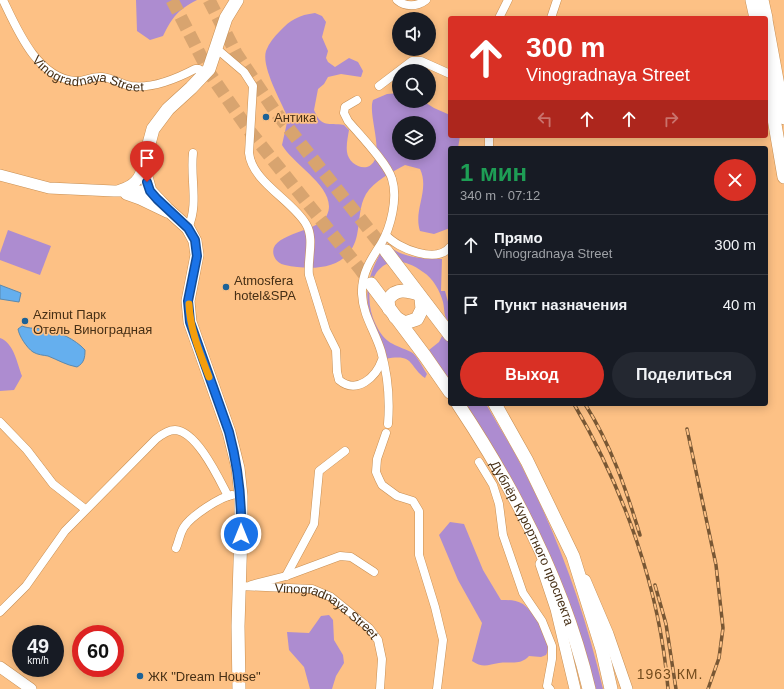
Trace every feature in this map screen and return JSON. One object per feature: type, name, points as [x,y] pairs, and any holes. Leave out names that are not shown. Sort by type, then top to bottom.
[{"type":"main road","points":[[114,191],[130,186],[136,182],[141,174],[150,137],[159,119],[205,74],[217,49],[226,18],[238,0]]},
{"type":"main road","points":[[752,0],[756,16]]},
{"type":"main road","points":[[762,0],[765,16]]},
{"type":"main road","points":[[768,30],[784,118]]},
{"type":"main road","points":[[768,84],[784,177]]},
{"type":"main road","points":[[143,166],[150,191],[188,228],[197,247],[188,301],[190,322],[229,432],[238,468],[241,496],[243,586],[238,689]]},
{"type":"main road","points":[[0,175],[49,188],[150,191]]},
{"type":"main road","points":[[114,191],[140,199],[176,217]]},
{"type":"main road","points":[[386,251],[448,332]]},
{"type":"main road","points":[[370,284],[425,356],[448,389]]},
{"type":"main road","points":[[404,291],[420,296],[422,309],[417,319],[405,323],[391,313],[388,300],[394,293],[404,291]]},
{"type":"main road","name":"Дублёр Курортного проспекта","points":[[459,406],[483,442],[514,495],[561,600],[577,644],[590,689]]},
{"type":"main road","name":"Дублёр Курортного проспекта","points":[[496,406],[527,461],[573,556],[602,649],[611,689]]},
{"type":"main road","points":[[530,530],[556,609],[575,689]]},
{"type":"main road","points":[[573,556],[593,596],[627,689]]},
{"type":"main road","points":[[0,667],[31,689]]},
{"type":"street","name":"Vinogradnaya Street","points":[[3,0],[21,38],[34,56],[45,66],[66,79],[81,81],[100,77],[138,86],[167,82],[195,69],[199,69],[205,74]]},
{"type":"street","points":[[397,0],[406,5],[414,5],[426,0]]},
{"type":"street","points":[[500,16],[508,0]]},
{"type":"street","points":[[552,16],[557,0]]},
{"type":"street","points":[[217,49],[244,72],[253,86],[249,153],[251,164],[269,186],[302,219],[308,228],[310,241],[308,268],[309,275],[326,330],[336,350],[339,380],[346,384],[366,382],[378,371],[382,360]]},
{"type":"street","points":[[379,86],[412,61],[421,62],[448,73]]},
{"type":"street","points":[[357,100],[345,107],[344,113],[348,121],[384,166],[392,180],[393,200],[391,223],[386,236],[368,263],[362,293],[366,319],[381,350],[389,392],[388,424]]},
{"type":"street","points":[[188,228],[192,219],[194,193],[193,154]]},
{"type":"street","points":[[386,236],[398,246],[413,251],[439,254],[444,253],[448,249]]},
{"type":"street","points":[[0,422],[27,450],[53,484],[86,509]]},
{"type":"street","points":[[0,612],[26,586],[65,531],[156,439],[165,433],[176,430],[187,436],[202,451],[228,496]]},
{"type":"street","points":[[386,433],[377,459],[376,472],[379,479],[382,484],[397,496],[413,501],[420,511],[419,555],[435,607],[443,640],[437,689]]},
{"type":"street","name":"Vinogradnaya Street","points":[[286,576],[314,524],[319,471],[346,451]]},
{"type":"street","points":[[479,462],[492,485],[499,504],[503,535],[523,593],[542,621],[552,646],[552,659],[547,686],[550,689]]},
{"type":"street","points":[[176,548],[183,528],[188,522],[228,496],[241,496]]},
{"type":"street","name":"Vinogradnaya Street","points":[[243,586],[286,576],[340,556],[351,557],[374,572]]},
{"type":"street","name":"Vinogradnaya Street","points":[[243,586],[312,589],[331,597],[369,628],[378,640],[382,659],[380,689]]},
{"type":"shaded area","points":[[136,0],[197,0],[177,14],[163,36],[150,40],[137,31]]},
{"type":"shaded area","points":[[315,13],[322,16],[326,22],[322,37],[328,51],[326,58],[328,62],[335,67],[349,58],[358,62],[363,71],[361,77],[341,74],[328,77],[324,84],[318,89],[314,110],[320,120],[326,124],[344,125],[349,130],[347,152],[351,161],[357,166],[367,167],[373,163],[376,156],[376,137],[372,116],[373,100],[387,94],[392,94],[392,108],[434,108],[448,114],[448,138],[460,138],[458,146],[448,146],[448,229],[434,234],[420,231],[418,215],[423,192],[423,177],[420,169],[405,165],[378,181],[369,189],[362,204],[357,235],[353,247],[347,255],[339,261],[318,267],[296,267],[283,265],[278,262],[274,256],[274,248],[278,242],[322,221],[327,215],[329,205],[327,196],[321,187],[282,145],[288,118],[266,66],[266,51],[270,43],[284,27],[295,19]]},
{"type":"shaded area","points":[[8,230],[51,246],[40,275],[0,260],[0,253]]},
{"type":"shaded area","points":[[386,243],[398,252],[412,257],[442,259],[441,291],[445,291],[448,302],[448,321],[445,315],[443,302],[436,285],[423,272],[408,264],[395,262],[385,265],[377,273],[371,283],[369,296],[371,311],[379,331],[390,343],[411,352],[418,359],[427,374],[425,378],[406,359],[385,359],[369,313],[368,301],[368,288],[377,260]]},
{"type":"shaded area","points":[[443,334],[448,341],[448,378],[429,350],[439,342]]},
{"type":"shaded area","points":[[0,338],[9,344],[12,349],[22,376],[14,390],[0,391]]},
{"type":"shaded area","points":[[466,406],[487,406],[513,451],[535,494],[548,521],[570,576],[588,632],[603,689],[595,689],[506,469]]},
{"type":"shaded area","points":[[450,522],[464,524],[483,570],[501,600],[510,600],[523,604],[532,613],[542,627],[545,635],[548,649],[546,655],[541,657],[529,656],[518,662],[485,665],[479,665],[472,661],[482,623],[458,580],[439,535]]},
{"type":"shaded area","points":[[329,615],[333,620],[334,640],[343,655],[344,663],[336,676],[332,689],[310,689],[304,667],[289,650],[287,632],[309,633],[321,616]]},
{"type":"water","points":[[0,285],[21,293],[19,302],[0,299]]},
{"type":"water","points":[[22,326],[50,330],[72,339],[85,350],[83,362],[77,367],[33,352],[26,345],[20,335],[18,329]]},
{"type":"tunnel","points":[[172,0],[210,74],[248,129],[371,284]]},
{"type":"tunnel","points":[[209,0],[236,53],[274,110],[386,251]]},
{"type":"railway","points":[[575,406],[609,471],[637,541],[657,614],[664,652],[668,689]]},
{"type":"railway","points":[[586,406],[603,435],[610,451],[640,535]]},
{"type":"railway","points":[[687,429],[716,565],[723,628],[719,658],[708,689]]},
{"type":"railway","points":[[655,585],[666,624],[676,689]]},
{"type":"slow traffic","points":[[189,304],[190,322],[193,335],[209,377]]},
{"type":"place","name":"Антика","points":[[266,117]]},
{"type":"place","name":"Atmosfera hotel&SPA","points":[[226,287]]},
{"type":"place","name":"Azimut Парк Отель Виноградная","points":[[25,321]]},
{"type":"place","name":"ЖК \"Dream House\"","points":[[140,676]]},
{"type":"district","name":"1963 КМ.","points":[[670,674]]},
{"type":"route","points":[[147,182],[150,191],[157,199],[188,228],[197,247],[197,256],[188,301],[190,322],[193,335],[229,432],[234,451],[238,468],[241,496],[241,534]]}]
